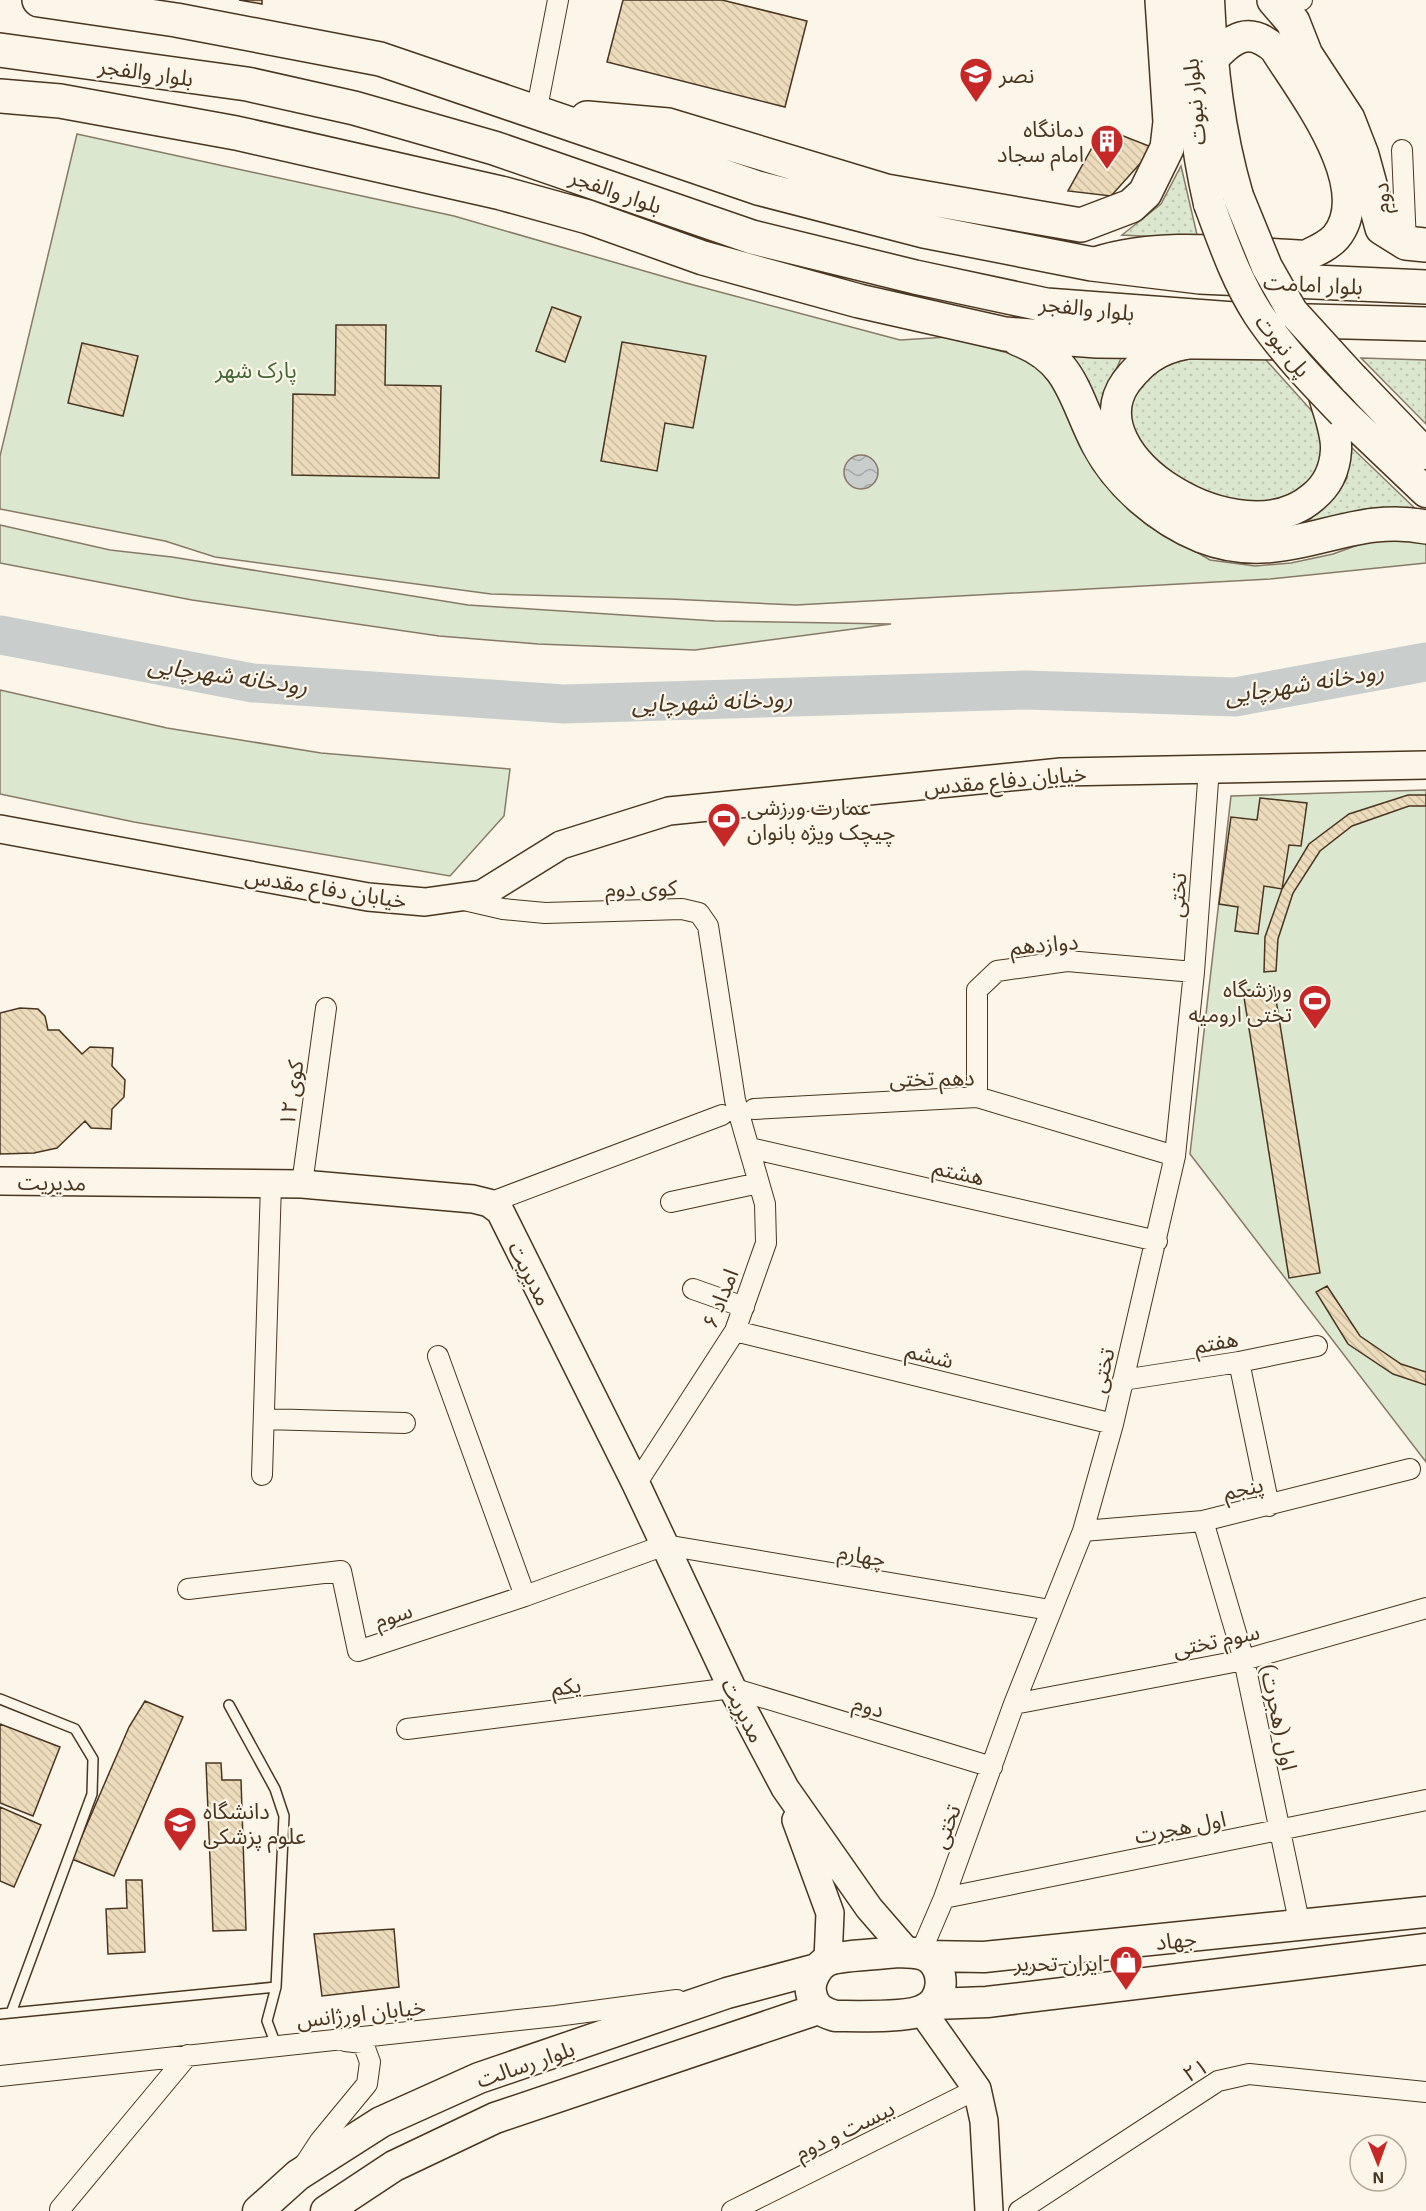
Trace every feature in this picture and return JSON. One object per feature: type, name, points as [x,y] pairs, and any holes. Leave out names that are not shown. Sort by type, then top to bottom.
[{"type":"highway","name":"بلوار والفجر","points":[[39,0],[176,20],[380,59],[758,188],[924,231],[1092,264],[1200,277]]},
{"type":"highway","points":[[536,113],[668,124],[886,190],[1081,225],[1131,206],[1146,193],[1167,148],[1170,122],[1162,0]]},
{"type":"highway","points":[[1285,1],[1315,71],[1348,119],[1362,154],[1382,228],[1416,244]]},
{"type":"highway","name":"بلوار والفجر","points":[[0,50],[247,84],[354,108],[494,148],[752,237],[926,280],[1046,305],[1234,319]]},
{"type":"highway","points":[[0,96],[60,101],[236,133],[501,193],[588,217],[703,258],[859,300],[1005,334],[1031,344],[1057,363],[1079,397],[1098,443],[1118,475],[1163,513],[1201,535],[1234,546],[1290,545],[1372,524],[1402,521],[1426,526]]},
{"type":"highway","name":"بلوار امامت","points":[[1200,277],[1426,287]]},
{"type":"highway","name":"بلوار امامت","points":[[1234,319],[1426,324]]},
{"type":"highway","points":[[1005,334],[1097,341],[1426,344]]},
{"type":"main road","name":"بلوار نبوت","points":[[1184,0],[1191,103],[1198,158],[1209,204]]},
{"type":"main road","name":"بلوار نبوت","points":[[1209,0],[1212,60],[1224,148],[1238,196]]},
{"type":"main road","points":[[1092,264],[1123,254],[1161,250],[1305,256],[1323,248],[1336,236],[1346,212],[1346,194],[1332,140],[1275,49],[1262,37],[1245,35],[1227,44],[1212,60]]},
{"type":"main road","name":"پل نبوت","points":[[1238,196],[1267,267],[1292,311],[1426,454]]},
{"type":"main road","name":"پل نبوت","points":[[1209,204],[1238,277],[1258,313],[1333,402],[1426,492]]},
{"type":"main road","points":[[1196,342],[1156,352],[1136,368],[1121,389],[1116,416],[1122,441],[1136,460],[1167,487],[1198,506],[1219,513],[1264,516],[1303,507],[1328,482],[1335,464],[1337,447],[1333,402]]},
{"type":"main road","name":"جهاد","points":[[822,1965],[918,1954],[984,1957],[1426,1912]]},
{"type":"main road","name":"جهاد","points":[[818,2009],[835,2016],[928,2008],[1426,1949]]},
{"type":"main road","points":[[918,1954],[937,1968],[940,1976],[939,1997],[928,2008]]},
{"type":"main road","points":[[984,1957],[973,1971],[972,1984],[974,1992],[987,2002]]},
{"type":"main road","points":[[818,2009],[810,1986],[822,1965]]},
{"type":"main road","name":"بلوار رسالت","points":[[258,2211],[298,2175],[381,2122],[479,2078],[727,1993],[822,1965]]},
{"type":"main road","name":"بلوار رسالت","points":[[326,2211],[394,2166],[495,2118],[818,2009]]},
{"type":"street","points":[[536,113],[558,0]]},
{"type":"street","name":"دوم","points":[[1402,150],[1416,244]]},
{"type":"street","name":"خیابان دفاع مقدس","points":[[0,830],[368,897],[425,902],[482,894],[561,845],[669,811],[1061,772],[1426,765]]},
{"type":"street","name":"تختی","points":[[918,1954],[944,1898],[1014,1704],[1083,1531],[1113,1424],[1175,1156],[1194,972],[1209,768]]},
{"type":"street","name":"کوی دوم","points":[[455,898],[503,909],[545,913],[682,909],[699,913],[708,926],[738,1111]]},
{"type":"street","name":"دوازدهم","points":[[977,1097],[977,990],[997,971],[1067,961],[1194,972]]},
{"type":"street","name":"کوی ۱۲","points":[[302,1184],[326,1008]]},
{"type":"street","name":"دهم تختی","points":[[489,1203],[738,1111],[977,1097],[1175,1156]]},
{"type":"street","name":"امداد ۶","points":[[636,1484],[735,1331],[766,1244],[765,1204],[738,1111]]},
{"type":"street","name":"هشتم","points":[[750,1148],[1157,1241]]},
{"type":"street","name":"مدیریت","points":[[0,1180],[302,1184],[473,1199],[489,1203],[500,1210],[636,1484],[732,1688],[785,1788],[869,1908],[918,1954]]},
{"type":"street","points":[[671,1202],[759,1183]]},
{"type":"street","points":[[262,1475],[271,1184]]},
{"type":"street","points":[[693,1289],[744,1307]]},
{"type":"street","name":"ششم","points":[[735,1331],[1113,1424]]},
{"type":"street","name":"هفتم","points":[[1123,1380],[1239,1362],[1317,1346]]},
{"type":"street","points":[[438,1356],[525,1596]]},
{"type":"street","points":[[1239,1362],[1269,1506]]},
{"type":"street","points":[[264,1419],[405,1424]]},
{"type":"street","name":"پنجم","points":[[1083,1531],[1203,1521],[1410,1469]]},
{"type":"street","name":"اول (هجرت)","points":[[1203,1521],[1244,1660],[1300,1926]]},
{"type":"street","name":"سوم","points":[[188,1589],[341,1571],[358,1651],[525,1596],[665,1545]]},
{"type":"street","name":"چهارم","points":[[665,1545],[1050,1610]]},
{"type":"street","name":"سوم تختی","points":[[1014,1704],[1244,1660],[1426,1608]]},
{"type":"street","name":"دوم","points":[[732,1688],[992,1767]]},
{"type":"street","name":"یکم","points":[[407,1729],[732,1688]]},
{"type":"street","name":"مدیریت","points":[[785,1788],[830,1913],[822,1965]]},
{"type":"street","name":"اول هجرت","points":[[944,1898],[1426,1800]]},
{"type":"street","name":"خیابان اورژانس","points":[[0,2076],[276,2044],[556,2016],[727,1993]]},
{"type":"street","points":[[928,2008],[976,2089],[984,2121],[989,2211]]},
{"type":"street","points":[[298,2175],[320,2140],[367,2084],[370,2062],[363,2043],[333,2039]]},
{"type":"street","points":[[60,2209],[188,2055]]},
{"type":"street","name":"۲۱","points":[[1019,2211],[1218,2081],[1250,2074],[1426,2092]]},
{"type":"street","name":"بیست و دوم","points":[[732,2211],[976,2089]]},
{"type":"lane","points":[[0,1699],[75,1729],[93,1759],[92,1794],[11,2013]]},
{"type":"lane","points":[[229,1706],[275,1789],[284,1816],[276,1988],[267,2021],[276,2044]]},
{"type":"lane","points":[[0,2014],[276,1988]]},
{"type":"green space","name":"پارک شهر","points":[[77,134],[454,216],[686,283],[900,340],[948,337],[1027,358],[1045,372],[1062,397],[1094,470],[1142,520],[1210,560],[1255,566],[1291,563],[1333,554],[1372,540],[1400,537],[1426,542],[1426,563],[1270,579],[796,605],[491,594],[215,557],[165,541],[0,509],[0,456]]},
{"type":"green space","points":[[1181,166],[1198,239],[1122,235],[1161,204]]},
{"type":"green space","points":[[1050,345],[1122,356],[1112,379],[1106,430],[1084,373]]},
{"type":"green space","points":[[1257,350],[1320,420],[1323,431],[1319,476],[1275,508],[1202,499],[1138,445],[1129,411],[1135,391],[1167,354]]},
{"type":"green space","points":[[1361,358],[1426,360],[1426,424]]},
{"type":"green space","points":[[1349,445],[1424,517],[1295,533],[1338,493],[1347,478]]},
{"type":"green space","points":[[0,525],[110,550],[172,557],[468,605],[715,621],[891,624],[695,650],[538,644],[439,636],[192,600],[0,563]]},
{"type":"green space","points":[[0,690],[167,728],[321,753],[510,769],[504,816],[450,876],[134,822],[0,794]]},
{"type":"green space","name":"ورزشگاه تختی ارومیه","points":[[1426,790],[1426,1462],[1190,1154],[1231,796]]},
{"type":"water","points":[[861,455],[873,460],[878,472],[873,484],[861,489],[849,484],[844,472],[849,460]]},
{"type":"building","points":[[239,0],[262,0],[262,4]]},
{"type":"building","points":[[623,0],[722,0],[807,21],[785,107],[607,62]]},
{"type":"building","name":"دمانگاه امام سجاد","points":[[1103,128],[1154,148],[1111,196],[1068,191]]},
{"type":"building","points":[[552,307],[581,317],[565,362],[536,351]]},
{"type":"building","points":[[336,325],[386,325],[385,385],[441,386],[439,478],[292,475],[293,394],[335,395]]},
{"type":"building","points":[[622,342],[706,356],[693,428],[665,423],[657,471],[601,461]]},
{"type":"building","points":[[82,343],[138,356],[123,416],[68,403]]},
{"type":"building","points":[[1408,795],[1426,795],[1426,806],[1409,806],[1352,826],[1320,851],[1293,893],[1278,939],[1276,971],[1264,972],[1265,937],[1282,889],[1309,844],[1349,814]]},
{"type":"building","points":[[1260,798],[1307,803],[1301,846],[1289,845],[1282,889],[1264,886],[1258,934],[1235,931],[1238,907],[1219,904],[1231,817],[1257,820]]},
{"type":"building","points":[[1274,987],[1320,1273],[1289,1278],[1243,991]]},
{"type":"building","points":[[20,1008],[38,1009],[45,1016],[48,1030],[59,1030],[82,1054],[90,1047],[113,1048],[112,1066],[125,1080],[124,1097],[112,1109],[111,1129],[91,1128],[85,1121],[57,1148],[34,1153],[0,1154],[0,1013]]},
{"type":"building","points":[[1327,1286],[1360,1336],[1401,1364],[1426,1372],[1426,1385],[1393,1374],[1348,1344],[1316,1292]]},
{"type":"building","points":[[145,1701],[183,1717],[114,1876],[72,1859],[129,1727]]},
{"type":"building","points":[[0,1724],[60,1747],[33,1816],[0,1803]]},
{"type":"building","points":[[206,1763],[221,1763],[222,1780],[241,1780],[246,1930],[213,1931]]},
{"type":"building","points":[[0,1807],[41,1825],[14,1887],[0,1881]]},
{"type":"building","points":[[126,1880],[142,1880],[145,1952],[108,1954],[106,1909],[127,1908]]},
{"type":"building","points":[[394,1929],[399,1987],[322,1996],[314,1934]]},
{"type":"waterway","name":"رودخانه شهرچایی","points":[[0,635],[253,683],[564,704],[1026,690],[1235,697],[1426,662]]},
{"type":"place","name":"نصر","points":[[976,103]]},
{"type":"place","name":"دمانگاه امام سجاد","points":[[1107,170]]},
{"type":"place","name":"عمارت ورزشی چیچک ویژه بانوان","points":[[724,848]]},
{"type":"place","name":"ورزشگاه تختی ارومیه","points":[[1315,1030]]},
{"type":"place","name":"دانشگاه علوم پزشکی","points":[[180,1852]]},
{"type":"place","name":"ایران تحریر","points":[[1126,1991]]}]
